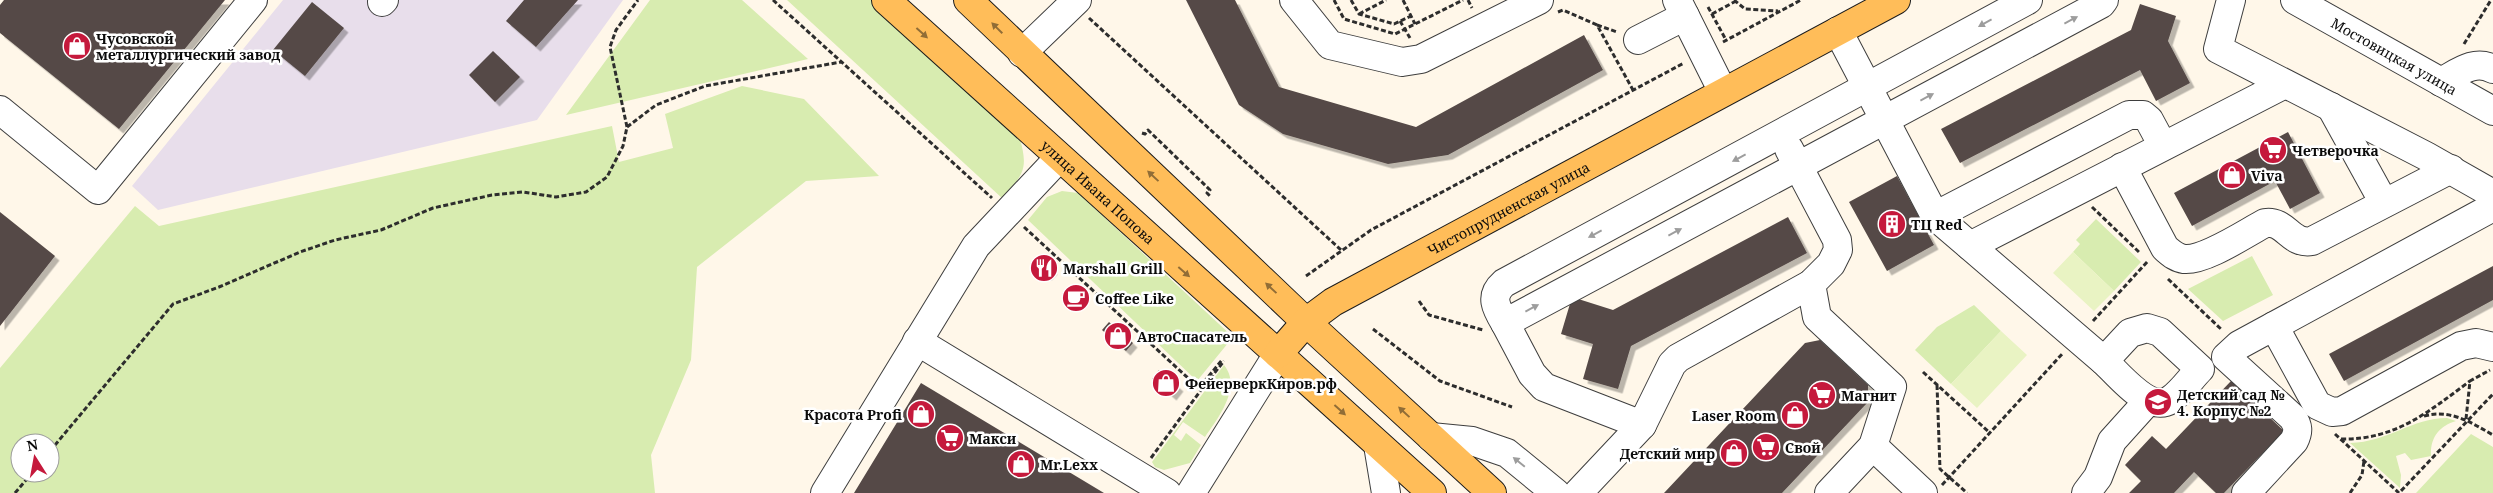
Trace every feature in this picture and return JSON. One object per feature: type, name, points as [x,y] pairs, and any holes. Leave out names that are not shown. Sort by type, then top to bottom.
[{"type":"main road","name":"улица Ивана Попова","points":[[886,0],[1432,493]]},
{"type":"main road","points":[[968,0],[1306,322],[1492,493]]},
{"type":"main road","name":"Чистопрудненская улица","points":[[1278,354],[1306,322],[1333,302],[1896,0]]},
{"type":"street","points":[[0,110],[98,190],[253,0]]},
{"type":"street","points":[[1294,0],[1330,45],[1408,63],[1421,59],[1539,0]]},
{"type":"street","points":[[1642,425],[1544,387],[1532,374],[1496,307],[1494,298],[1497,289],[1504,283],[1782,135],[2028,0]]},
{"type":"street","points":[[1509,331],[1798,166],[2101,4],[2104,0]]},
{"type":"street","points":[[2231,0],[2218,49],[2451,169],[2493,194]]},
{"type":"street","name":"Мостовицкая улица","points":[[2310,4],[2493,111]]},
{"type":"street","points":[[1638,40],[1689,5],[1715,46],[1723,92]]},
{"type":"street","points":[[1022,53],[1082,8]]},
{"type":"street","points":[[1838,31],[1935,216],[2078,338],[2148,401],[2156,404],[2172,399],[2200,368],[2210,360],[2226,357],[2238,345],[2493,207]]},
{"type":"street","points":[[2441,82],[2475,65],[2483,64],[2493,69]]},
{"type":"street","points":[[1970,246],[2285,84]]},
{"type":"street","points":[[2331,107],[2384,202]]},
{"type":"street","points":[[1935,216],[2129,115],[2143,115],[2149,120],[2163,146]]},
{"type":"street","points":[[1578,493],[1642,425],[1672,364],[1678,358],[1811,284],[1831,264],[1838,250],[1837,240],[1782,135]]},
{"type":"street","points":[[825,493],[976,246],[1059,158]]},
{"type":"street","points":[[2122,167],[2165,248],[2173,256],[2185,260],[2202,256],[2265,223],[2274,222],[2280,224],[2292,238],[2299,241],[2312,241],[2384,202],[2451,169]]},
{"type":"street","points":[[1811,284],[1817,317],[1892,387],[1873,446],[1829,493]]},
{"type":"street","points":[[2274,326],[2316,405],[2332,412],[2342,411],[2461,346],[2476,343],[2493,347]]},
{"type":"street","points":[[2104,361],[2130,333],[2147,328],[2160,332],[2200,368]]},
{"type":"street","points":[[917,342],[1167,493]]},
{"type":"street","name":"Чистопрудненская улица","points":[[1191,493],[1278,354]]},
{"type":"street","points":[[2226,357],[2293,418],[2297,425],[2298,433],[2294,441],[2246,493]]},
{"type":"street","points":[[2086,493],[2098,477],[2112,441],[2148,401]]},
{"type":"street","points":[[1432,437],[1472,441],[1508,453],[1556,493]]},
{"type":"street","points":[[1378,444],[1386,493]]},
{"type":"street","points":[[1873,446],[1932,490]]},
{"type":"path","points":[[60,439],[173,304],[246,276],[300,252],[335,240],[381,230],[433,208],[492,195],[523,192],[556,197],[586,192],[607,177],[623,146],[627,127],[610,48],[616,30],[638,0]]},
{"type":"path","points":[[773,0],[998,204]]},
{"type":"path","points":[[1334,0],[1344,19],[1395,34],[1461,0]]},
{"type":"path","points":[[1351,0],[1359,14],[1394,24],[1411,16]]},
{"type":"path","points":[[1359,14],[1386,0]]},
{"type":"path","points":[[1403,0],[1415,24]]},
{"type":"path","points":[[1306,276],[1371,230],[1801,0]]},
{"type":"path","points":[[2461,50],[2491,0]]},
{"type":"path","points":[[1712,14],[1735,1],[1745,9],[1780,12]]},
{"type":"path","points":[[1689,5],[1712,14]]},
{"type":"path","points":[[1082,8],[1342,250]]},
{"type":"path","points":[[1712,14],[1715,46]]},
{"type":"path","points":[[627,127],[656,105],[705,86],[842,62]]},
{"type":"path","points":[[1022,225],[1200,389]]},
{"type":"path","points":[[1932,490],[1950,478],[2148,261]]},
{"type":"path","points":[[1419,301],[1429,315],[1509,331]]},
{"type":"path","points":[[1373,329],[1440,381],[1512,407]]},
{"type":"path","points":[[1139,475],[1200,389],[1223,361]]},
{"type":"path","points":[[2341,439],[2373,438],[2394,432],[2421,417],[2470,381],[2493,368]]},
{"type":"path","points":[[1923,372],[1990,433]]},
{"type":"path","points":[[2466,420],[2470,381]]},
{"type":"path","points":[[1937,385],[1940,469],[1966,493]]},
{"type":"path","points":[[2399,493],[2466,420],[2493,394]]},
{"type":"path","points":[[2421,417],[2446,414],[2466,420],[2493,435]]},
{"type":"path","points":[[2352,492],[2362,475],[2364,461]]},
{"type":"path","points":[[16,493],[24,483]]},
{"type":"shaded area","points":[[283,0],[623,0],[537,120],[158,210],[132,186]]},
{"type":"green space","points":[[650,0],[742,0],[808,59],[566,115]]},
{"type":"green space","points":[[787,0],[873,0],[1020,139],[1024,165],[1015,184],[1003,199]]},
{"type":"green space","points":[[742,86],[804,99],[879,176],[806,181],[697,267],[691,360],[651,455],[655,493],[0,493],[0,368],[135,206],[159,226],[612,126],[619,162],[673,148],[665,114]]},
{"type":"green space","points":[[1062,191],[1078,193],[1233,337],[1197,381],[1028,220],[1047,197]]},
{"type":"green space","points":[[2096,219],[2141,262],[2114,291],[2073,252],[2080,244],[2076,240]]},
{"type":"green space","points":[[2073,252],[2114,291],[2094,311],[2053,273]]},
{"type":"green space","points":[[2252,256],[2273,295],[2223,321],[2188,289]]},
{"type":"green space","points":[[1974,305],[2001,331],[1951,384],[1915,350],[1937,327]]},
{"type":"green space","points":[[2001,331],[2027,355],[1977,408],[1951,384]]},
{"type":"green space","points":[[1224,365],[1231,383],[1230,392],[1222,411],[1205,437],[1183,422],[1174,435],[1181,441],[1186,433],[1201,445],[1190,463],[1164,470],[1155,467],[1152,462]]},
{"type":"green space","points":[[2447,418],[2456,421],[2445,426],[2434,438],[2431,456],[2411,460],[2405,453],[2396,456],[2401,475],[2400,488],[2350,443],[2376,439],[2422,422]]},
{"type":"green space","points":[[2471,434],[2493,447],[2493,493],[2416,493]]},
{"type":"building","points":[[4,0],[225,0],[119,129],[0,33],[0,5]]},
{"type":"building","points":[[524,0],[578,0],[536,47],[506,21]]},
{"type":"building","points":[[1186,0],[1235,0],[1279,87],[1416,127],[1584,35],[1603,70],[1448,155],[1388,164],[1283,134],[1239,105]]},
{"type":"building","points":[[312,2],[344,28],[305,76],[273,50]]},
{"type":"building","points":[[2140,4],[2176,16],[2168,41],[2190,83],[2156,101],[2140,70],[1960,163],[1941,129],[2131,30]]},
{"type":"building","points":[[493,51],[520,77],[495,102],[469,75]]},
{"type":"building","points":[[2288,132],[2320,193],[2290,209],[2275,181],[2192,226],[2174,193]]},
{"type":"building","name":"ТЦ Red","points":[[1897,176],[1934,245],[1887,271],[1849,202]]},
{"type":"building","points":[[0,212],[55,256],[0,326]]},
{"type":"building","points":[[1788,217],[1807,253],[1631,346],[1618,389],[1583,379],[1593,344],[1561,334],[1572,297],[1613,310]]},
{"type":"building","name":"Marshall Grill","points":[[1042,260],[1053,270],[1047,276],[1036,266]]},
{"type":"building","points":[[2493,266],[2493,300],[2344,381],[2329,354]]},
{"type":"building","name":"Coffee Like","points":[[1075,291],[1083,298],[1077,304],[1069,297]]},
{"type":"building","name":"АвтоСпасатель","points":[[1109,322],[1133,343],[1126,351],[1102,330]]},
{"type":"building","name":"Свой","points":[[1820,340],[1868,385],[1868,402],[1782,493],[1664,493],[1805,343]]},
{"type":"building","name":"ФейерверкКиров.рф","points":[[1159,370],[1179,387],[1172,396],[1152,379]]},
{"type":"building","points":[[2231,381],[2284,431],[2224,493],[2216,493],[2194,472],[2174,493],[2129,493],[2141,481],[2125,465],[2152,436],[2166,449]]},
{"type":"building","name":"Макси","points":[[921,383],[1104,493],[854,493]]},
{"type":"place","name":"Чусовской металлургический завод","points":[[77,46]]},
{"type":"place","name":"Четверочка","points":[[2273,150]]},
{"type":"place","name":"Viva","points":[[2232,175]]},
{"type":"place","name":"ТЦ Red","points":[[1892,224]]},
{"type":"place","name":"Marshall Grill","points":[[1044,268]]},
{"type":"place","name":"Coffee Like","points":[[1076,298]]},
{"type":"place","name":"АвтоСпасатель","points":[[1118,336]]},
{"type":"place","name":"ФейерверкКиров.рф","points":[[1166,383]]},
{"type":"place","name":"Магнит","points":[[1822,395]]},
{"type":"place","name":"Детский сад № 4. Корпус №2","points":[[2158,402]]},
{"type":"place","name":"Красота Profi","points":[[921,414]]},
{"type":"place","name":"Laser Room","points":[[1795,415]]},
{"type":"place","name":"Макси","points":[[950,438]]},
{"type":"place","name":"Свой","points":[[1766,447]]},
{"type":"place","name":"Детский мир","points":[[1734,453]]},
{"type":"place","name":"Mr.Lexx","points":[[1021,464]]}]
